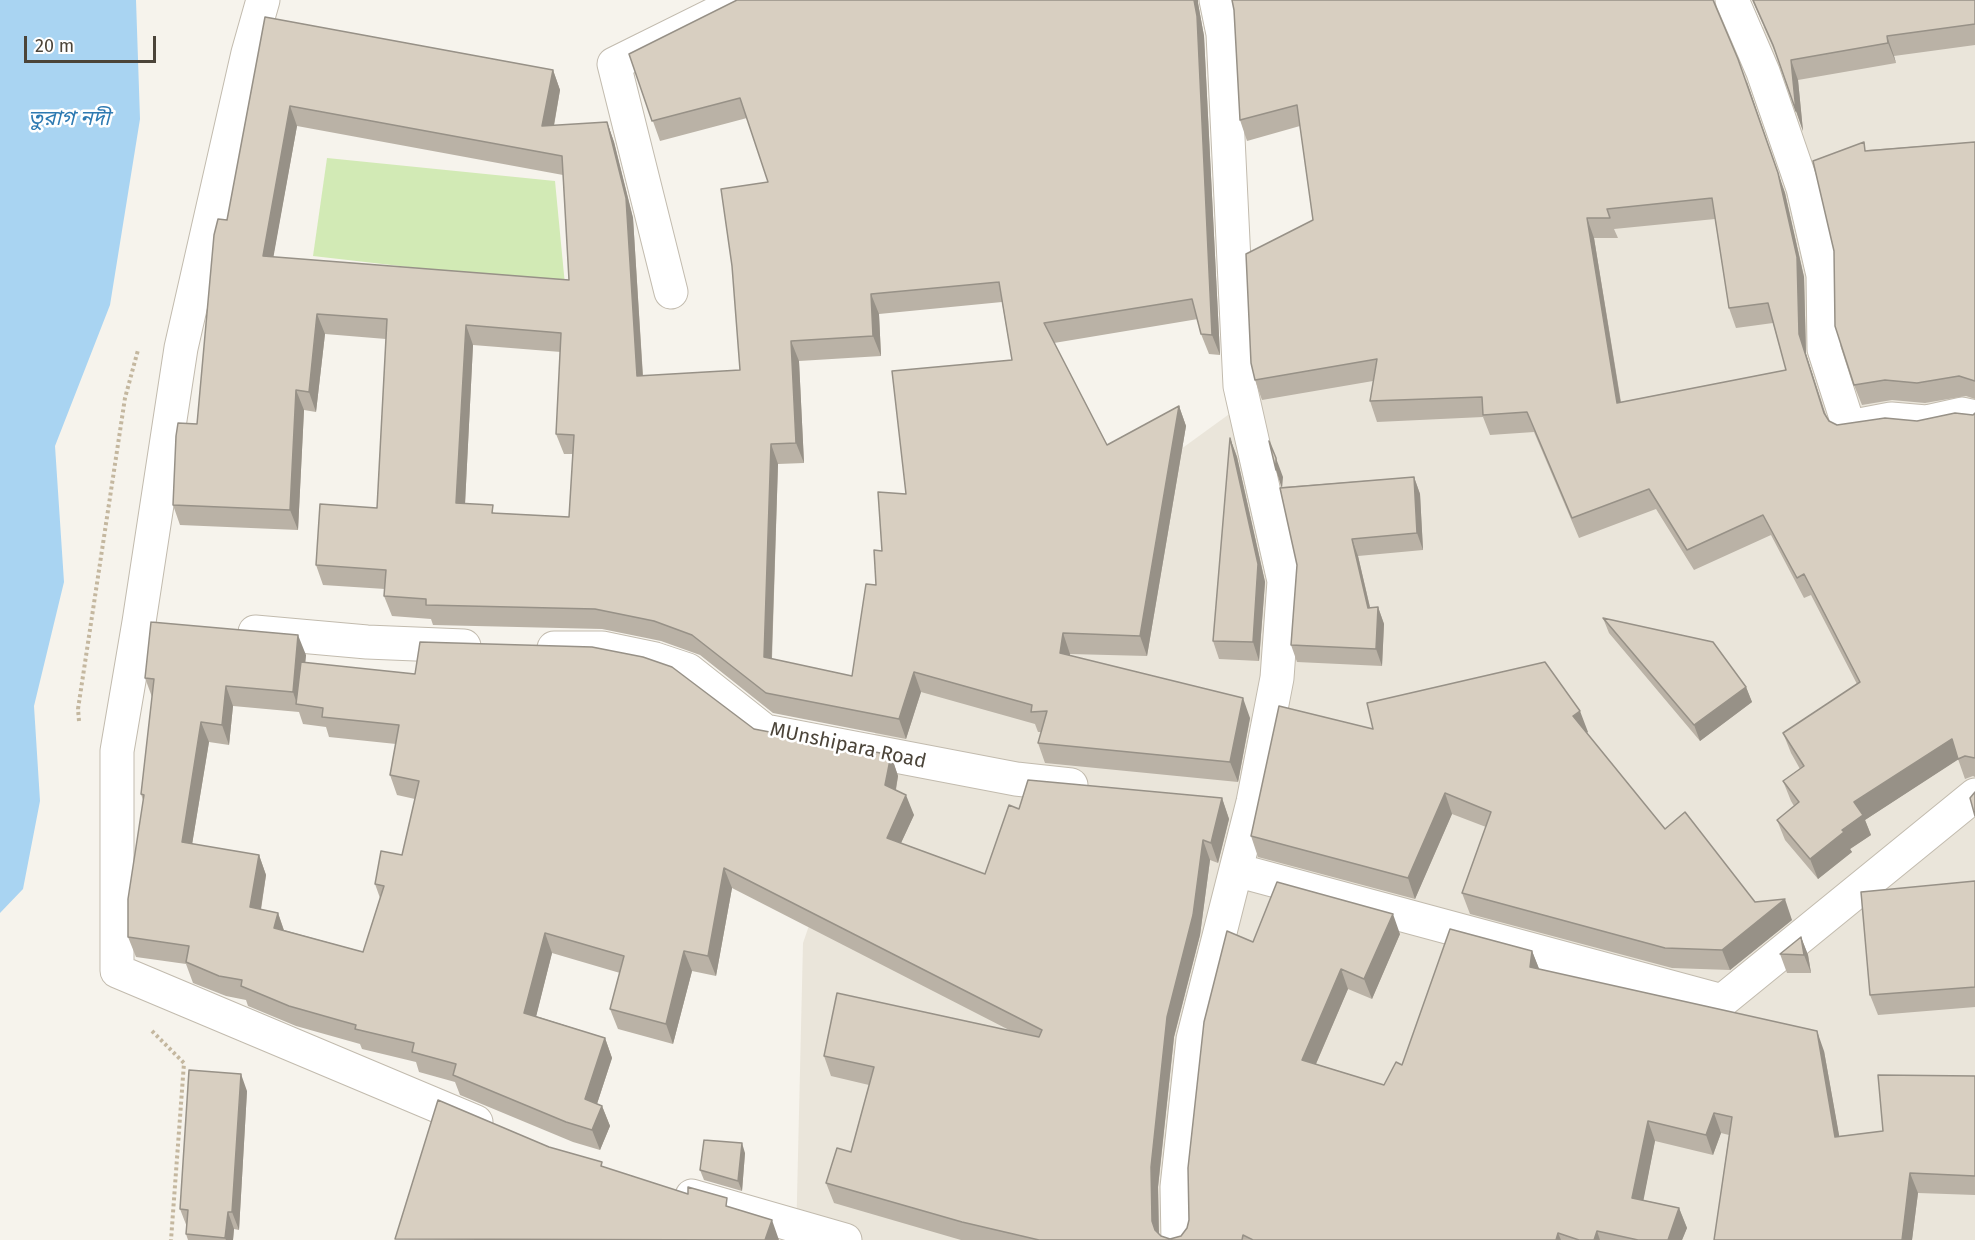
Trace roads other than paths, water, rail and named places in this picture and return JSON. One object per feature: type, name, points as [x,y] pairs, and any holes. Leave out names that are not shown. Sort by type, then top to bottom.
[{"type":"street","points":[[263,0],[248,53],[181,348],[140,621],[117,751],[117,971],[501,1133]]},
{"type":"street","points":[[670,292],[614,64],[743,0]]},
{"type":"street","points":[[1178,1240],[1177,1187],[1193,1039],[1253,802],[1277,678],[1284,581],[1240,386],[1223,34],[1216,0]]},
{"type":"street","points":[[1732,0],[1762,72],[1803,188],[1823,275],[1824,349],[1849,427],[1891,419],[1926,422],[1962,414],[1975,417]]},
{"type":"street","points":[[140,621],[174,625]]},
{"type":"street","points":[[230,630],[367,642],[492,646]]},
{"type":"street","name":"MUnshipara Road","points":[[526,648],[602,648],[655,659],[688,670],[765,731],[1016,779],[1099,787]]},
{"type":"street","points":[[1236,870],[1722,1001],[1975,795]]},
{"type":"street","points":[[1218,799],[1253,802]]},
{"type":"street","points":[[667,1189],[845,1240]]},
{"type":"water","name":"তুরাগ নদী","points":[[0,0],[136,0],[140,119],[110,305],[55,446],[64,582],[34,706],[40,801],[23,889],[0,913]]}]
